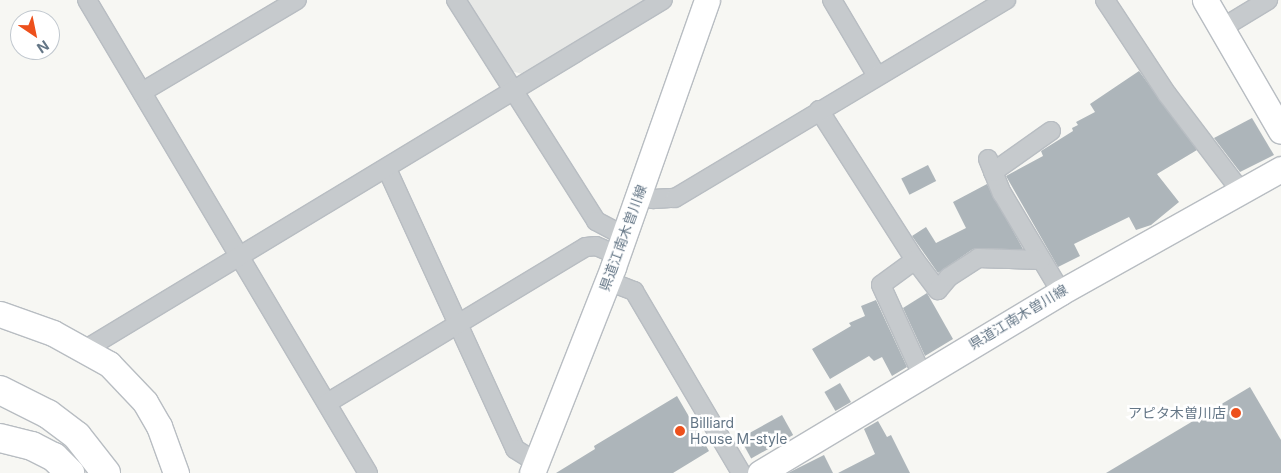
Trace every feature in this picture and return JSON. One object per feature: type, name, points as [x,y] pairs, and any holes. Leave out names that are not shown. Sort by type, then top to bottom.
[{"type":"highway","points":[[0,390],[48,414],[77,436],[106,473]]},
{"type":"highway","points":[[0,438],[32,446],[54,457],[70,473]]},
{"type":"main road","name":"県道江南木曽川線","points":[[534,468],[608,280],[707,0]]},
{"type":"main road","points":[[1205,0],[1281,131]]},
{"type":"main road","name":"県道江南木曽川線","points":[[760,473],[1061,292],[1240,190],[1281,169]]},
{"type":"main road","points":[[0,314],[86,349],[116,369],[145,402],[163,434],[176,473]]},
{"type":"street","points":[[87,0],[368,473]]},
{"type":"street","points":[[142,92],[297,0]]},
{"type":"street","points":[[456,0],[511,90],[596,221],[620,245]]},
{"type":"street","points":[[86,349],[387,168],[511,90],[663,0]]},
{"type":"street","points":[[832,0],[877,76]]},
{"type":"street","points":[[639,195],[653,199],[675,198],[819,110],[1006,0]]},
{"type":"street","points":[[1105,0],[1167,94],[1240,190]]},
{"type":"street","points":[[1222,28],[1268,0]]},
{"type":"street","points":[[819,110],[915,260],[938,290],[948,277],[978,258],[1041,260]]},
{"type":"street","points":[[1051,131],[991,165],[1041,260],[1061,292]]},
{"type":"street","points":[[387,168],[460,324],[515,448],[534,468]]},
{"type":"street","points":[[327,403],[586,247],[620,245]]},
{"type":"street","points":[[915,260],[881,285],[922,375]]},
{"type":"street","points":[[608,280],[634,291],[741,473]]},
{"type":"shaded area","points":[[466,0],[648,0],[522,74],[508,70]]},
{"type":"building","points":[[1139,71],[1197,150],[1157,174],[1179,202],[1151,225],[1136,230],[1129,217],[1074,244],[1080,256],[1058,267],[1006,176],[1043,156],[1041,151],[1073,131],[1072,128],[1078,125],[1076,122],[1095,112],[1090,104]]},
{"type":"building","points":[[1252,118],[1274,155],[1240,172],[1214,138]]},
{"type":"building","points":[[928,165],[936,181],[909,195],[901,179]]},
{"type":"building","points":[[987,184],[1023,249],[973,249],[938,273],[912,236],[926,227],[936,243],[966,228],[953,202]]},
{"type":"building","points":[[927,293],[953,339],[925,356],[903,308]]},
{"type":"building","points":[[876,300],[907,367],[892,376],[882,357],[874,361],[869,356],[830,379],[812,349],[851,326],[849,323],[865,316],[861,306]]},
{"type":"building","points":[[840,383],[851,402],[835,411],[824,392]]},
{"type":"building","name":"アピタ木曽川店","points":[[1250,387],[1281,440],[1281,473],[1106,473]]},
{"type":"building","points":[[677,396],[709,451],[673,473],[556,473],[595,449],[594,446]]},
{"type":"building","points":[[782,415],[793,435],[751,458],[740,438]]},
{"type":"building","points":[[878,421],[887,437],[891,435],[910,473],[838,473],[875,454],[864,429]]},
{"type":"building","points":[[824,455],[833,473],[788,473]]},
{"type":"place","name":"アピタ木曽川店","points":[[1236,413]]},
{"type":"place","name":"Billiard House M-style","points":[[680,431]]}]
